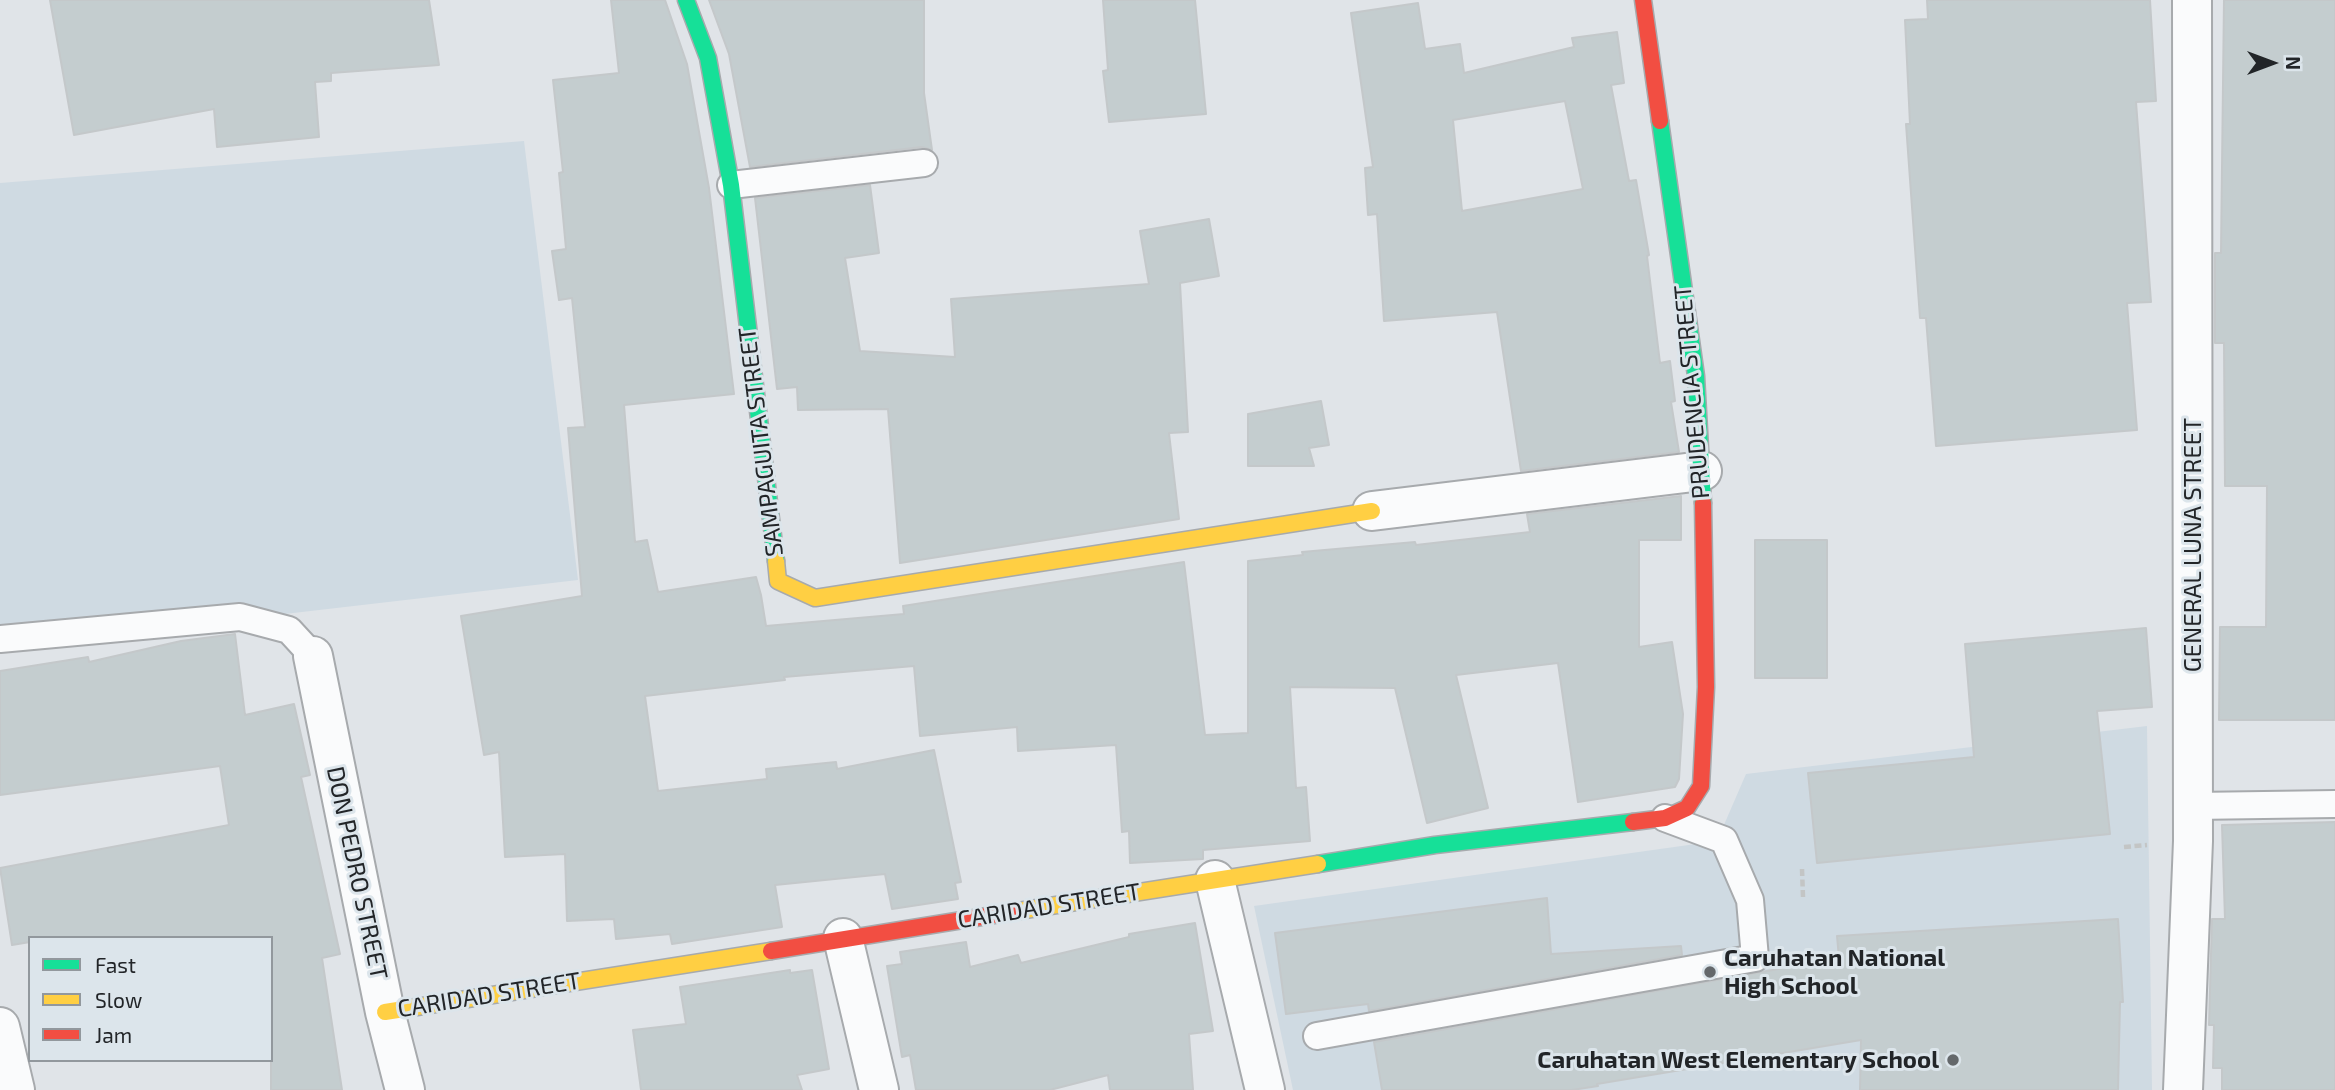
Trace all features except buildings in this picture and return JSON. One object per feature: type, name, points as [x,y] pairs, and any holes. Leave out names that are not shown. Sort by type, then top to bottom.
[{"type":"street","name":"SAMPAGUITA STREET","points":[[686,0],[708,58],[731,185],[778,581],[815,598],[1372,511]]},
{"type":"street","name":"PRUDENCIA STREET","points":[[1643,0],[1696,376],[1702,471],[1706,687],[1702,786]]},
{"type":"street","name":"GENERAL LUNA STREET","points":[[2183,1090],[2193,806],[2192,0]]},
{"type":"street","points":[[1372,511],[1702,471]]},
{"type":"street","name":"DON PEDRO STREET","points":[[313,656],[385,1012],[405,1090]]},
{"type":"street","name":"CARIDAD STREET","points":[[385,1012],[1435,845],[1665,818],[1687,808],[1702,786]]},
{"type":"street","points":[[1215,880],[1265,1090]]},
{"type":"street","points":[[844,938],[879,1090]]},
{"type":"street","points":[[0,1027],[15,1090]]},
{"type":"lane","points":[[731,185],[924,163]]},
{"type":"lane","points":[[0,639],[240,617],[289,630],[313,656]]},
{"type":"lane","points":[[2193,806],[2335,804]]},
{"type":"lane","points":[[1317,1037],[1755,958],[1750,900],[1724,840],[1665,818]]},
{"type":"path","points":[[2123,847],[2145,845]]},
{"type":"path","points":[[1802,869],[1803,897]]},
{"type":"shaded area","points":[[524,141],[578,580],[0,647],[0,183]]},
{"type":"shaded area","name":"Caruhatan National High School","points":[[2147,726],[2152,1090],[1293,1090],[1254,906],[1717,841],[1746,774]]},
{"type":"traffic: fast","points":[[686,0],[708,58],[731,185],[776,561]]},
{"type":"traffic: fast","points":[[1660,121],[1696,376],[1703,503]]},
{"type":"traffic: fast","points":[[1318,864],[1435,845],[1633,822]]},
{"type":"traffic: slow","points":[[776,561],[778,581],[815,598],[1372,511]]},
{"type":"traffic: slow","points":[[1012,912],[1318,864]]},
{"type":"traffic: slow","points":[[385,1012],[771,951]]},
{"type":"traffic: jam","points":[[1643,0],[1660,121]]},
{"type":"traffic: jam","points":[[1633,822],[1665,818],[1687,808],[1701,786],[1706,687],[1703,503]]},
{"type":"traffic: jam","points":[[771,951],[1012,912]]},
{"type":"place","name":"Caruhatan National High School","points":[[1710,972]]},
{"type":"place","name":"Caruhatan West Elementary School","points":[[1953,1060]]}]
